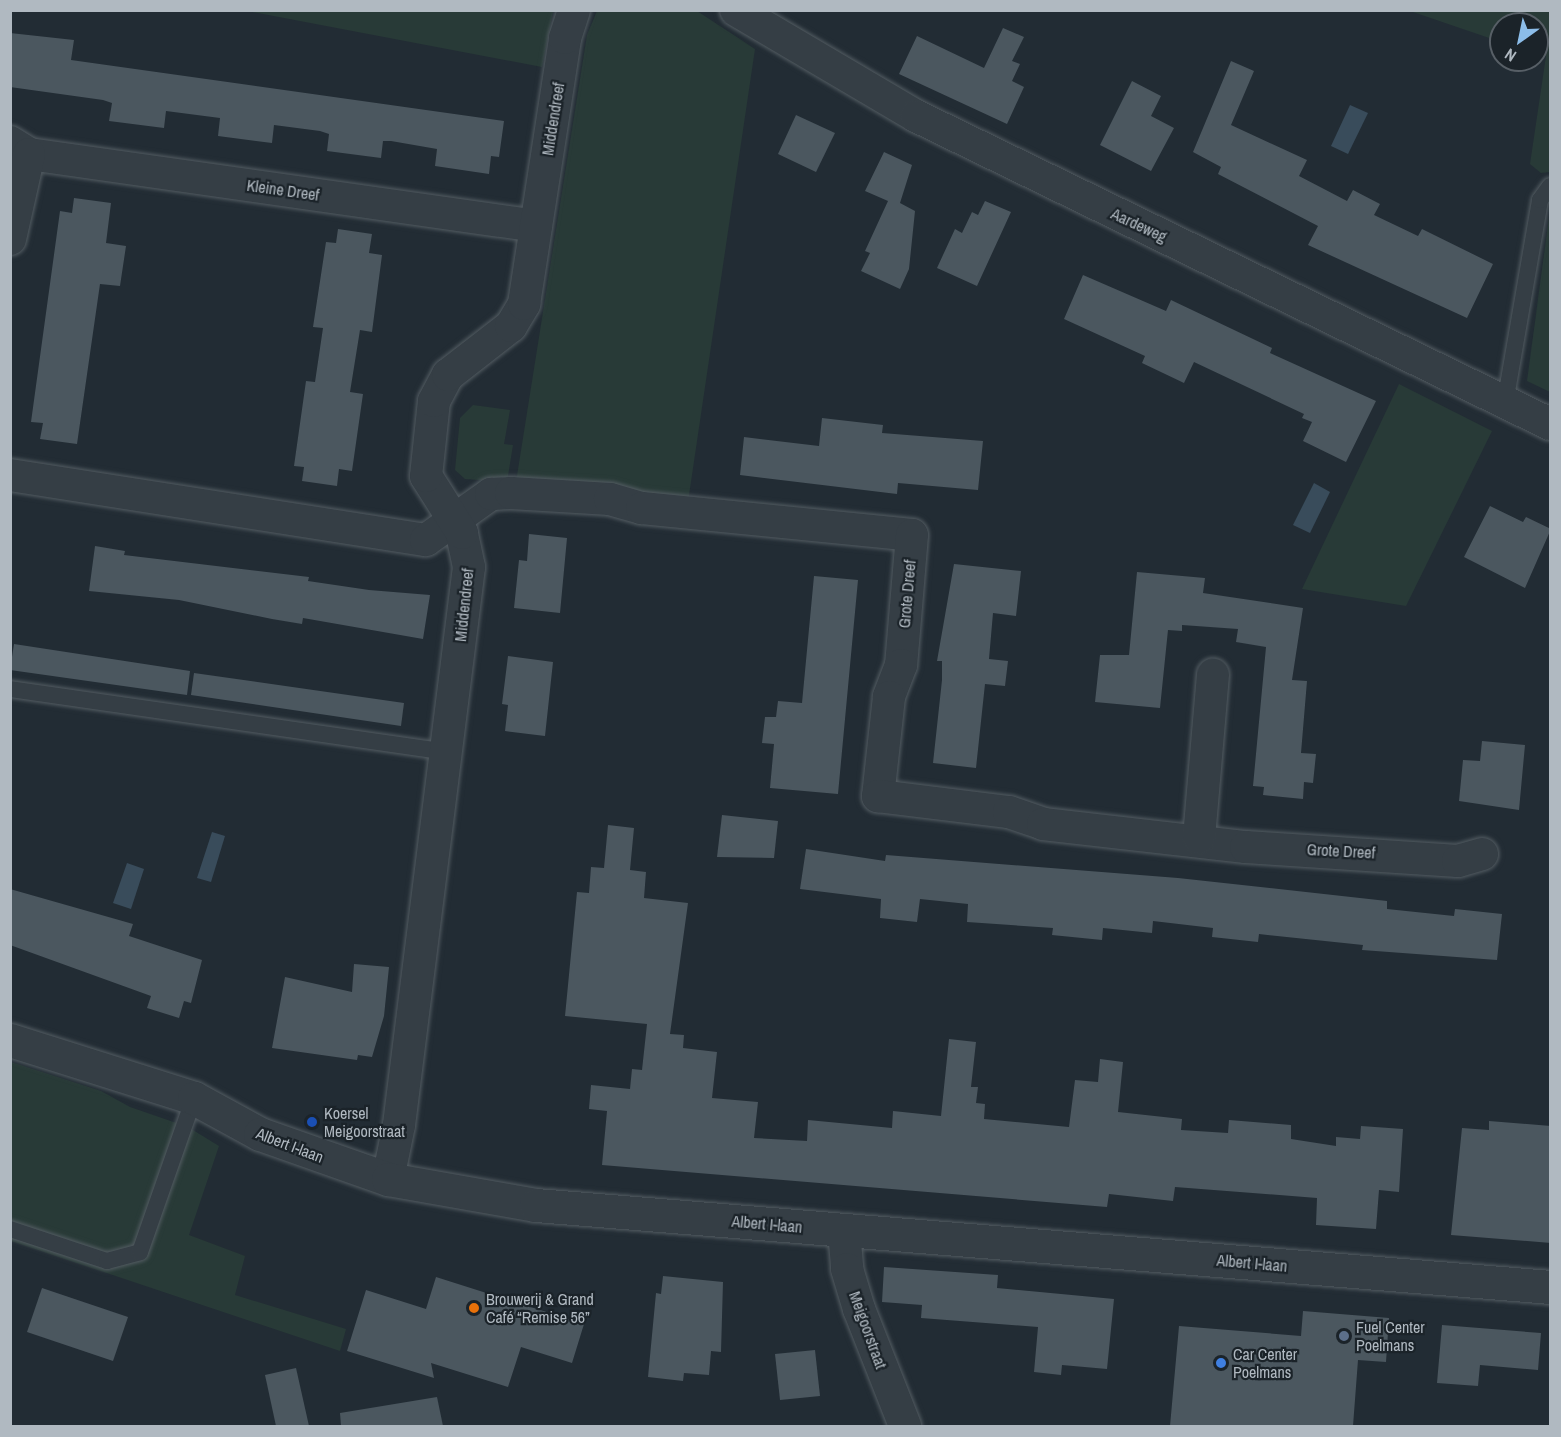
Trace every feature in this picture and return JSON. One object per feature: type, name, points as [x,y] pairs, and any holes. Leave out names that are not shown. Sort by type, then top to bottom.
[{"type":"street","name":"Middendreef","points":[[388,1179],[469,567],[465,541],[426,476],[436,392],[448,375],[518,316],[524,304],[565,38],[574,10]]},
{"type":"street","name":"Aardeweg","points":[[736,10],[926,121],[1551,424]]},
{"type":"street","name":"Kleine Dreef","points":[[10,239],[20,148],[536,226]]},
{"type":"street","points":[[10,475],[426,540],[453,522]]},
{"type":"street","name":"Grote Dreef","points":[[453,522],[490,494],[519,493],[610,499],[642,508],[912,535],[901,665],[889,697],[878,796],[1009,812],[1043,824],[1199,838],[1246,847],[1458,861],[1482,854]]},
{"type":"street","points":[[1199,838],[1213,675]]},
{"type":"street","name":"Albert I-laan","points":[[10,1040],[194,1098],[260,1134],[388,1179],[536,1205],[1551,1287]]},
{"type":"street","name":"Meigoorstraat","points":[[844,1231],[847,1269],[859,1308],[905,1426]]},
{"type":"lane","points":[[1505,403],[1540,200],[1551,186]]},
{"type":"lane","points":[[10,689],[446,752]]},
{"type":"lane","points":[[10,1229],[107,1261],[140,1252],[194,1098]]},
{"type":"green space","points":[[247,11],[553,11],[542,67]]},
{"type":"green space","points":[[597,11],[697,11],[755,49],[688,502],[516,482],[587,35]]},
{"type":"green space","points":[[1410,11],[1550,11],[1550,172],[1541,173],[1530,164],[1544,72],[1549,72],[1549,12],[1489,12],[1489,38]]},
{"type":"green space","points":[[1550,210],[1550,392],[1527,381]]},
{"type":"green space","points":[[1399,384],[1492,431],[1406,606],[1302,589]]},
{"type":"green space","points":[[473,405],[510,410],[504,444],[513,445],[507,482],[465,479],[455,470],[460,418]]},
{"type":"green space","points":[[11,1062],[101,1091],[130,1107],[188,1127],[219,1146],[189,1235],[245,1256],[235,1295],[346,1329],[340,1351],[11,1241]]},
{"type":"water","points":[[1350,105],[1368,113],[1348,154],[1331,146]]},
{"type":"water","points":[[1314,483],[1330,492],[1310,533],[1293,525]]},
{"type":"water","points":[[212,832],[225,836],[211,882],[197,878]]},
{"type":"water","points":[[127,863],[144,869],[131,909],[113,903]]},
{"type":"building","points":[[1003,28],[1024,37],[1012,61],[1020,64],[1012,81],[1024,87],[1007,124],[899,74],[917,36],[984,68]]},
{"type":"building","points":[[10,33],[74,40],[71,60],[504,121],[499,157],[491,156],[489,174],[435,166],[437,149],[391,141],[383,141],[381,158],[327,151],[329,134],[320,131],[274,125],[272,143],[218,136],[220,118],[166,111],[164,128],[109,121],[112,103],[10,87]]},
{"type":"building","points":[[1231,61],[1254,71],[1231,125],[1307,160],[1299,176],[1347,201],[1353,190],[1380,204],[1374,215],[1418,236],[1422,229],[1493,264],[1467,318],[1308,245],[1318,226],[1218,174],[1221,167],[1193,152]]},
{"type":"building","points":[[1132,81],[1161,96],[1151,116],[1174,128],[1151,171],[1100,145]]},
{"type":"building","points":[[796,115],[835,133],[816,172],[778,154]]},
{"type":"building","points":[[884,152],[912,165],[900,203],[915,211],[909,269],[900,289],[861,271],[870,253],[865,251],[888,201],[865,191]]},
{"type":"building","points":[[74,198],[111,203],[106,243],[126,246],[120,286],[100,284],[77,444],[40,439],[43,423],[31,422],[60,211],[72,213]]},
{"type":"building","points":[[985,201],[1011,212],[977,286],[937,268],[955,229],[962,233],[972,212],[978,215]]},
{"type":"building","points":[[338,229],[372,234],[369,253],[382,255],[372,332],[360,330],[350,392],[363,394],[352,471],[339,469],[337,486],[302,481],[304,467],[294,466],[306,381],[315,382],[323,328],[313,327],[326,242],[336,243]]},
{"type":"building","points":[[1083,275],[1166,311],[1171,300],[1272,348],[1270,353],[1376,401],[1346,462],[1303,441],[1312,422],[1302,418],[1304,414],[1194,362],[1184,383],[1142,363],[1145,356],[1064,319]]},
{"type":"building","points":[[822,418],[883,425],[882,433],[983,441],[978,490],[898,483],[897,494],[740,475],[744,437],[819,446]]},
{"type":"building","points":[[1490,506],[1523,522],[1526,517],[1551,529],[1525,588],[1464,557]]},
{"type":"building","points":[[529,534],[567,538],[560,613],[514,608],[519,560],[527,561]]},
{"type":"building","points":[[95,546],[125,551],[124,555],[309,577],[308,581],[369,590],[430,595],[423,639],[303,618],[302,624],[179,600],[89,591]]},
{"type":"building","points":[[954,564],[1021,571],[1016,616],[993,613],[989,659],[1008,661],[1005,686],[985,684],[976,768],[933,763],[942,680],[942,661],[937,661]]},
{"type":"building","points":[[1137,572],[1205,578],[1203,593],[1303,608],[1292,680],[1307,681],[1301,753],[1316,754],[1313,783],[1304,782],[1303,799],[1263,795],[1264,787],[1253,786],[1266,647],[1236,642],[1238,629],[1182,625],[1182,631],[1168,630],[1160,708],[1095,702],[1100,655],[1129,655]]},
{"type":"building","points":[[814,576],[858,580],[838,794],[770,788],[774,744],[762,743],[765,717],[776,717],[778,701],[802,703]]},
{"type":"building","points":[[14,644],[190,671],[187,695],[10,670]]},
{"type":"building","points":[[508,656],[553,662],[545,736],[505,731],[508,705],[502,704]]},
{"type":"building","points":[[194,673],[404,703],[401,726],[191,695]]},
{"type":"building","points":[[1482,741],[1525,745],[1519,810],[1459,801],[1463,760],[1480,761]]},
{"type":"building","points":[[722,815],[778,821],[774,858],[717,857]]},
{"type":"building","points":[[608,825],[634,828],[630,870],[646,872],[644,898],[688,903],[670,1034],[684,1035],[683,1048],[717,1052],[712,1098],[758,1102],[754,1138],[807,1141],[808,1120],[892,1128],[893,1111],[941,1116],[949,1039],[976,1042],[971,1087],[978,1087],[976,1103],[985,1104],[984,1119],[1069,1127],[1075,1080],[1098,1082],[1100,1059],[1123,1062],[1118,1112],[1182,1119],[1181,1130],[1228,1133],[1229,1120],[1291,1125],[1291,1139],[1336,1146],[1336,1137],[1360,1139],[1361,1126],[1403,1129],[1399,1192],[1379,1190],[1376,1229],[1316,1225],[1317,1198],[1175,1187],[1173,1201],[1109,1194],[1107,1207],[602,1165],[607,1111],[589,1109],[591,1085],[630,1089],[632,1069],[642,1070],[647,1024],[565,1016],[577,892],[589,893],[591,867],[604,868]]},
{"type":"building","points":[[806,849],[885,861],[886,855],[1178,878],[1387,901],[1387,909],[1454,916],[1455,909],[1502,914],[1497,960],[1362,950],[1363,945],[1259,934],[1258,942],[1212,937],[1213,928],[1153,921],[1152,933],[1103,928],[1102,940],[1052,935],[1053,928],[967,922],[968,904],[920,899],[917,922],[880,918],[881,899],[800,889]]},
{"type":"building","points":[[10,889],[133,924],[129,936],[202,960],[191,1003],[184,1001],[179,1018],[147,1008],[151,996],[10,945]]},
{"type":"building","points":[[354,964],[389,967],[384,1016],[372,1057],[358,1055],[357,1060],[272,1048],[285,977],[352,992]]},
{"type":"building","points":[[1489,1121],[1551,1126],[1551,1243],[1451,1235],[1462,1128],[1489,1130]]},
{"type":"building","points":[[884,1267],[998,1275],[997,1288],[1114,1299],[1107,1369],[1062,1365],[1061,1375],[1034,1372],[1038,1327],[921,1318],[922,1305],[882,1302]]},
{"type":"building","points":[[663,1276],[723,1282],[721,1352],[711,1351],[709,1375],[684,1373],[683,1381],[648,1377],[656,1293],[661,1294]]},
{"type":"building","points":[[436,1277],[584,1324],[572,1363],[521,1347],[508,1387],[431,1363],[434,1378],[347,1351],[366,1290],[426,1309]]},
{"type":"building","points":[[42,1288],[128,1317],[113,1361],[27,1332]]},
{"type":"building","points":[[1303,1311],[1389,1318],[1386,1362],[1358,1360],[1353,1426],[1170,1426],[1179,1326],[1301,1336]]},
{"type":"building","points":[[1442,1325],[1541,1333],[1538,1370],[1480,1365],[1478,1386],[1437,1383]]},
{"type":"building","points":[[815,1350],[820,1396],[780,1400],[775,1354]]},
{"type":"building","points":[[296,1368],[309,1426],[276,1426],[265,1375]]},
{"type":"building","points":[[437,1397],[443,1426],[341,1426],[340,1413]]},
{"type":"place","name":"Koersel Meigoorstraat","points":[[312,1122]]},
{"type":"place","name":"Brouwerij & Grand Café “Remise 56”","points":[[474,1308]]},
{"type":"place","name":"Fuel Center Poelmans","points":[[1344,1336]]},
{"type":"place","name":"Car Center Poelmans","points":[[1221,1363]]}]
